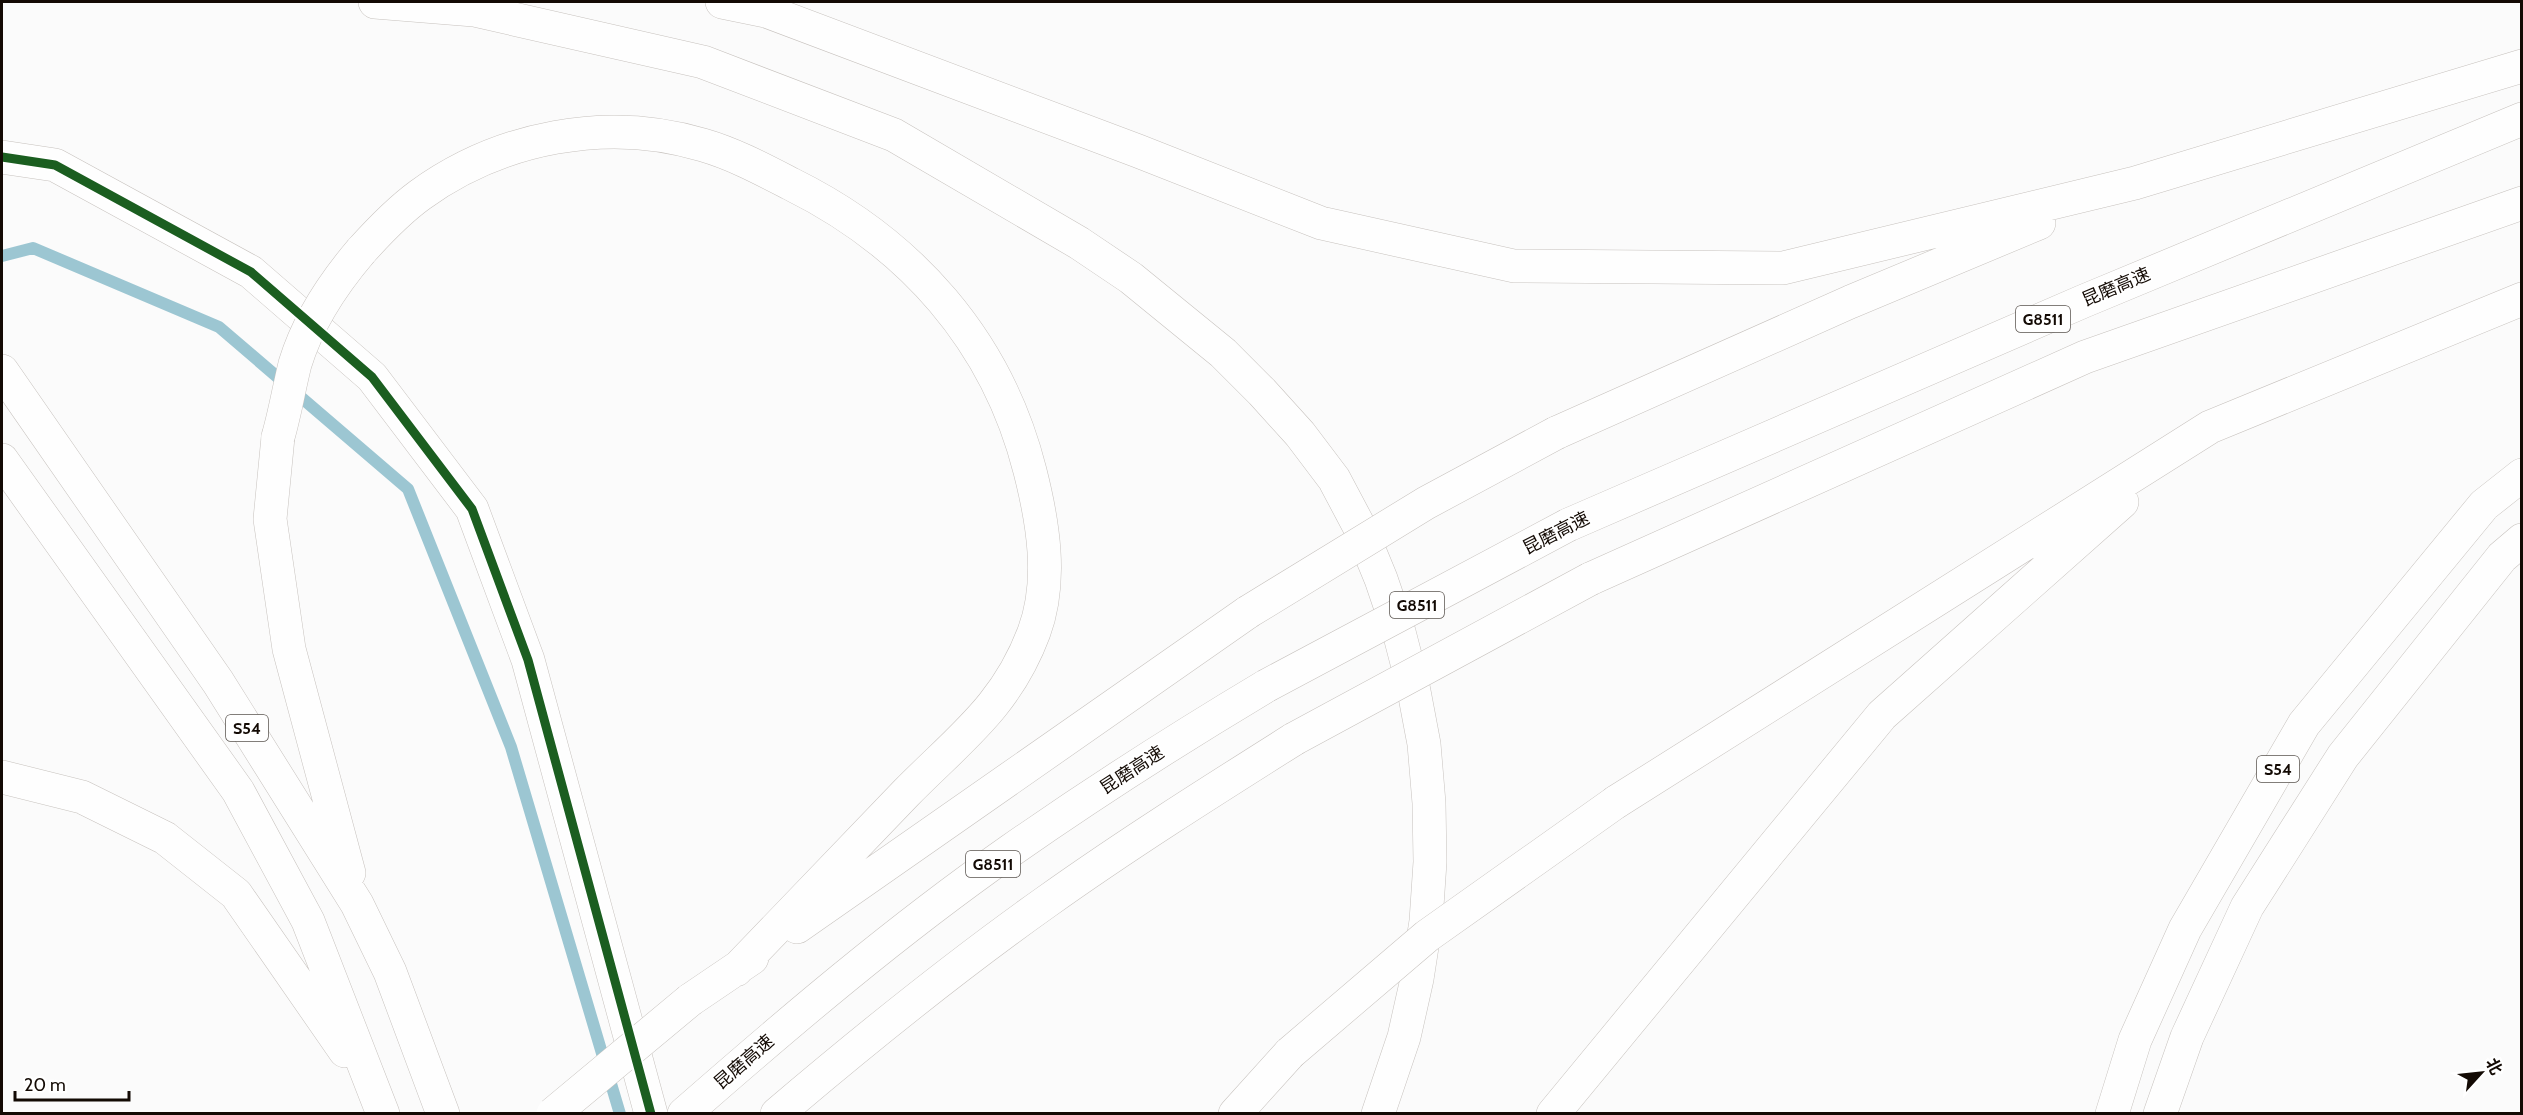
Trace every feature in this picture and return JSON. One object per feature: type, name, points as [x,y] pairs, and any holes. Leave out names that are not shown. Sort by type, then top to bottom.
[{"type":"main road","points":[[375,2],[474,10],[703,62],[894,135],[1079,243],[1131,278],[1223,352],[1277,409],[1334,479],[1360,528],[1399,632],[1413,686],[1424,744],[1429,803],[1430,862],[1426,921],[1417,979],[1404,1037],[1378,1113]]},
{"type":"main road","points":[[722,2],[766,11],[1322,223],[1514,266],[1784,268],[2135,183],[2522,66]]},
{"type":"main road","name":"昆磨高速","points":[[684,1113],[826,992],[916,920],[1010,852],[1170,745],[1266,686],[1568,525],[2073,305],[2522,119]]},
{"type":"main road","points":[[357,904],[289,649],[270,519],[278,437],[295,364],[309,327],[323,300],[361,251],[388,222],[418,196],[452,174],[488,156],[528,142],[571,134],[614,132],[658,135],[700,144],[741,158],[822,199],[861,224],[898,254],[931,287],[961,323],[988,364],[1012,417],[1025,453],[1037,500],[1043,548],[1044,596],[1034,631],[1004,692],[962,741],[937,761],[736,970]]},
{"type":"main road","points":[[2,157],[55,165],[251,272],[372,377],[472,509],[528,660],[651,1113]]},
{"type":"main road","points":[[553,1113],[690,1000],[1248,612],[1426,503],[1556,433],[1850,302],[2135,183]]},
{"type":"main road","points":[[777,1113],[943,977],[1045,902],[1168,818],[1294,739],[1590,579],[2085,357],[2522,203]]},
{"type":"main road","points":[[1235,1113],[1290,1053],[1427,936],[1616,802],[2210,427],[2522,299]]},
{"type":"main road","name":"S54","points":[[2,371],[218,682],[357,904],[390,972],[442,1113]]},
{"type":"main road","points":[[1553,1113],[1882,715],[2085,534],[2210,427]]},
{"type":"main road","name":"S54","points":[[2,460],[238,791],[308,921],[380,1106]]},
{"type":"main road","name":"S54","points":[[2112,1113],[2135,1040],[2185,929],[2304,724],[2484,505],[2522,475]]},
{"type":"main road","name":"S54","points":[[2160,1113],[2187,1037],[2247,907],[2343,756],[2502,557],[2522,540]]},
{"type":"main road","points":[[2,777],[82,796],[165,838],[236,894],[380,1106]]},
{"type":"waterway","points":[[2,256],[33,248],[219,327],[408,489],[511,747],[620,1114]]},
{"type":"cycle path","points":[[2,157],[55,165],[251,272],[372,377],[472,509],[528,660],[651,1114]]}]
